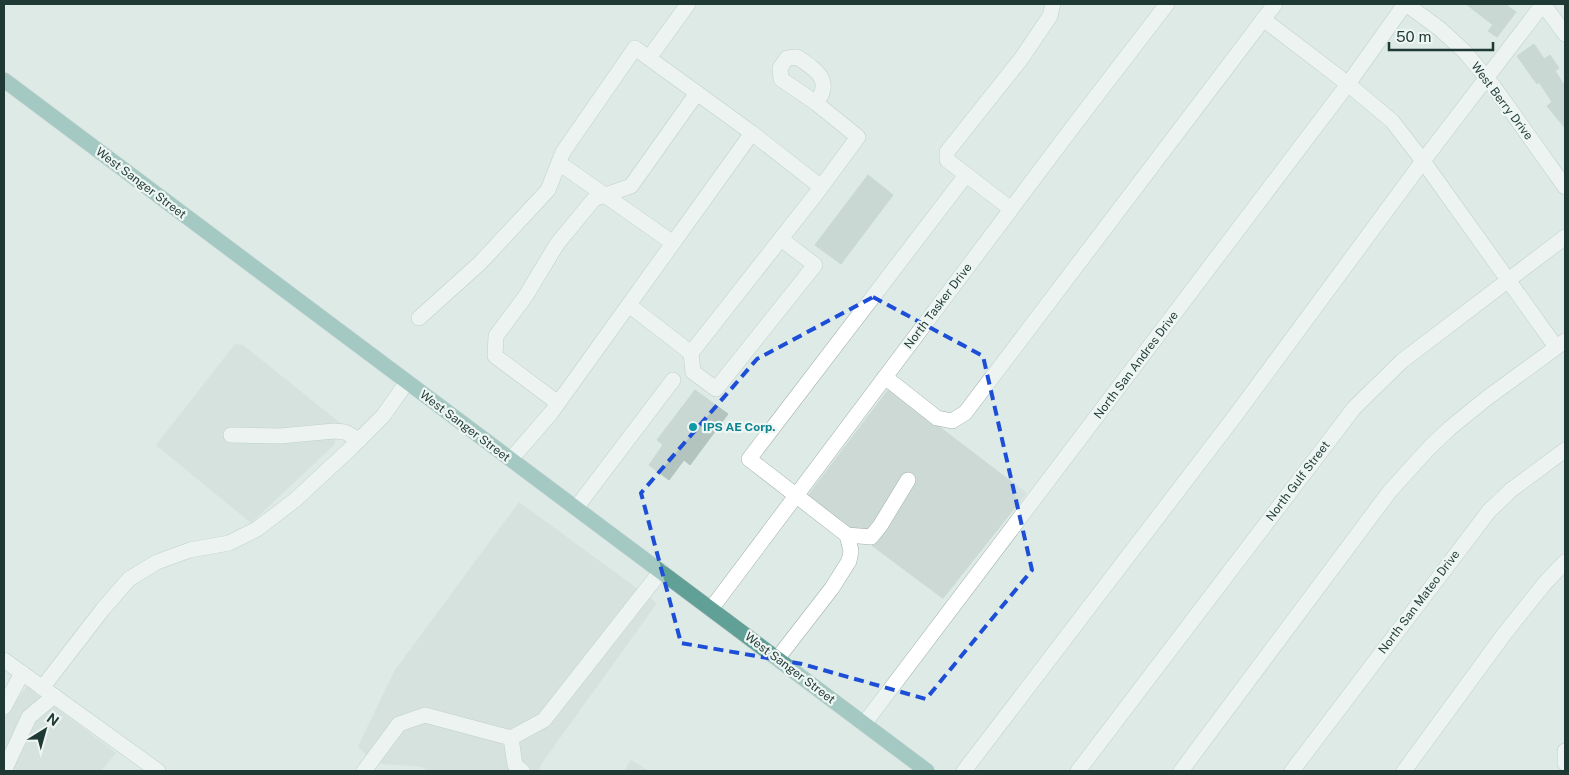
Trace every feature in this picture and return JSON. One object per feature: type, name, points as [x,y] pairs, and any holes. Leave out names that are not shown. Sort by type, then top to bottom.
[{"type":"main road","name":"West Sanger Street","points":[[4,80],[927,771]]},
{"type":"street","points":[[649,58],[688,4]]},
{"type":"street","points":[[1011,209],[947,160],[947,152],[1021,59],[1050,16],[1053,4]]},
{"type":"street","name":"North Tasker Drive","points":[[711,609],[1167,4]]},
{"type":"street","points":[[885,377],[937,418],[952,421],[965,413],[1275,4]]},
{"type":"street","name":"West Berry Drive","points":[[1406,4],[1440,29],[1465,52],[1565,187]]},
{"type":"street","name":"North San Andres Drive","points":[[864,724],[1348,84],[1406,4]]},
{"type":"street","points":[[964,771],[1235,416],[1543,4],[1565,34]]},
{"type":"street","points":[[1180,771],[1390,491],[1450,428],[1487,398],[1561,344],[1508,281],[1424,161],[1392,121],[1348,84],[1263,19]]},
{"type":"street","points":[[419,318],[480,263],[548,190],[563,152],[635,48],[752,133],[822,187]]},
{"type":"street","points":[[558,404],[495,356],[496,336],[524,297],[557,244],[594,199],[631,186],[697,93]]},
{"type":"street","points":[[781,239],[815,265],[716,389],[693,372],[692,353],[781,239],[822,187],[858,137],[816,103]]},
{"type":"street","points":[[511,460],[558,404],[752,133]]},
{"type":"street","points":[[559,163],[674,243]]},
{"type":"street","points":[[908,480],[880,526],[871,537],[847,535],[749,459],[966,175]]},
{"type":"street","name":"North Gulf Street","points":[[1078,771],[1354,408],[1402,361],[1565,237]]},
{"type":"street","points":[[629,305],[692,353]]},
{"type":"street","points":[[576,508],[673,380]]},
{"type":"street","points":[[4,771],[29,717],[48,692],[103,609],[130,579],[157,562],[190,550],[229,543],[257,529],[295,500],[359,440],[383,416],[407,382]]},
{"type":"street","points":[[231,435],[280,436],[334,431],[345,432],[359,440]]},
{"type":"street","name":"North San Mateo Drive","points":[[1292,771],[1489,511],[1511,490],[1565,450]]},
{"type":"street","points":[[777,659],[832,588],[849,560],[851,551],[847,535]]},
{"type":"street","points":[[1404,771],[1505,633],[1545,583],[1565,562]]},
{"type":"street","points":[[364,771],[399,724],[425,715],[511,738],[544,720],[661,571]]},
{"type":"street","points":[[4,660],[158,771]]},
{"type":"street","points":[[4,706],[22,673]]},
{"type":"street","points":[[511,738],[515,765],[522,771]]},
{"type":"street","points":[[1565,751],[1565,763]]},
{"type":"highlighted area","points":[[873,297],[983,356],[1032,570],[926,699],[802,664],[681,643],[641,493],[757,359]]},
{"type":"shaded area","points":[[235,344],[243,345],[340,423],[334,445],[251,523],[156,445]]},
{"type":"shaded area","points":[[889,388],[1027,493],[943,599],[808,495]]},
{"type":"shaded area","points":[[519,502],[657,603],[542,763],[539,771],[428,771],[422,767],[373,763],[358,746],[395,670]]},
{"type":"shaded area","points":[[27,686],[116,753],[101,771],[4,771],[4,718]]},
{"type":"shaded area","points":[[631,760],[649,771],[624,771]]},
{"type":"building","points":[[1466,4],[1505,4],[1516,12],[1497,37],[1488,31],[1493,25]]},
{"type":"building","points":[[1534,44],[1544,59],[1550,55],[1559,68],[1555,71],[1565,86],[1565,128],[1547,106],[1552,102],[1539,82],[1537,84],[1517,56]]},
{"type":"building","points":[[868,175],[893,195],[841,264],[815,245]]},
{"type":"building","name":"IPS AE Corp.","points":[[695,390],[728,414],[690,465],[684,460],[669,480],[649,465],[663,445],[657,440]]},
{"type":"place","name":"IPS AE Corp.","points":[[693,427]]}]
